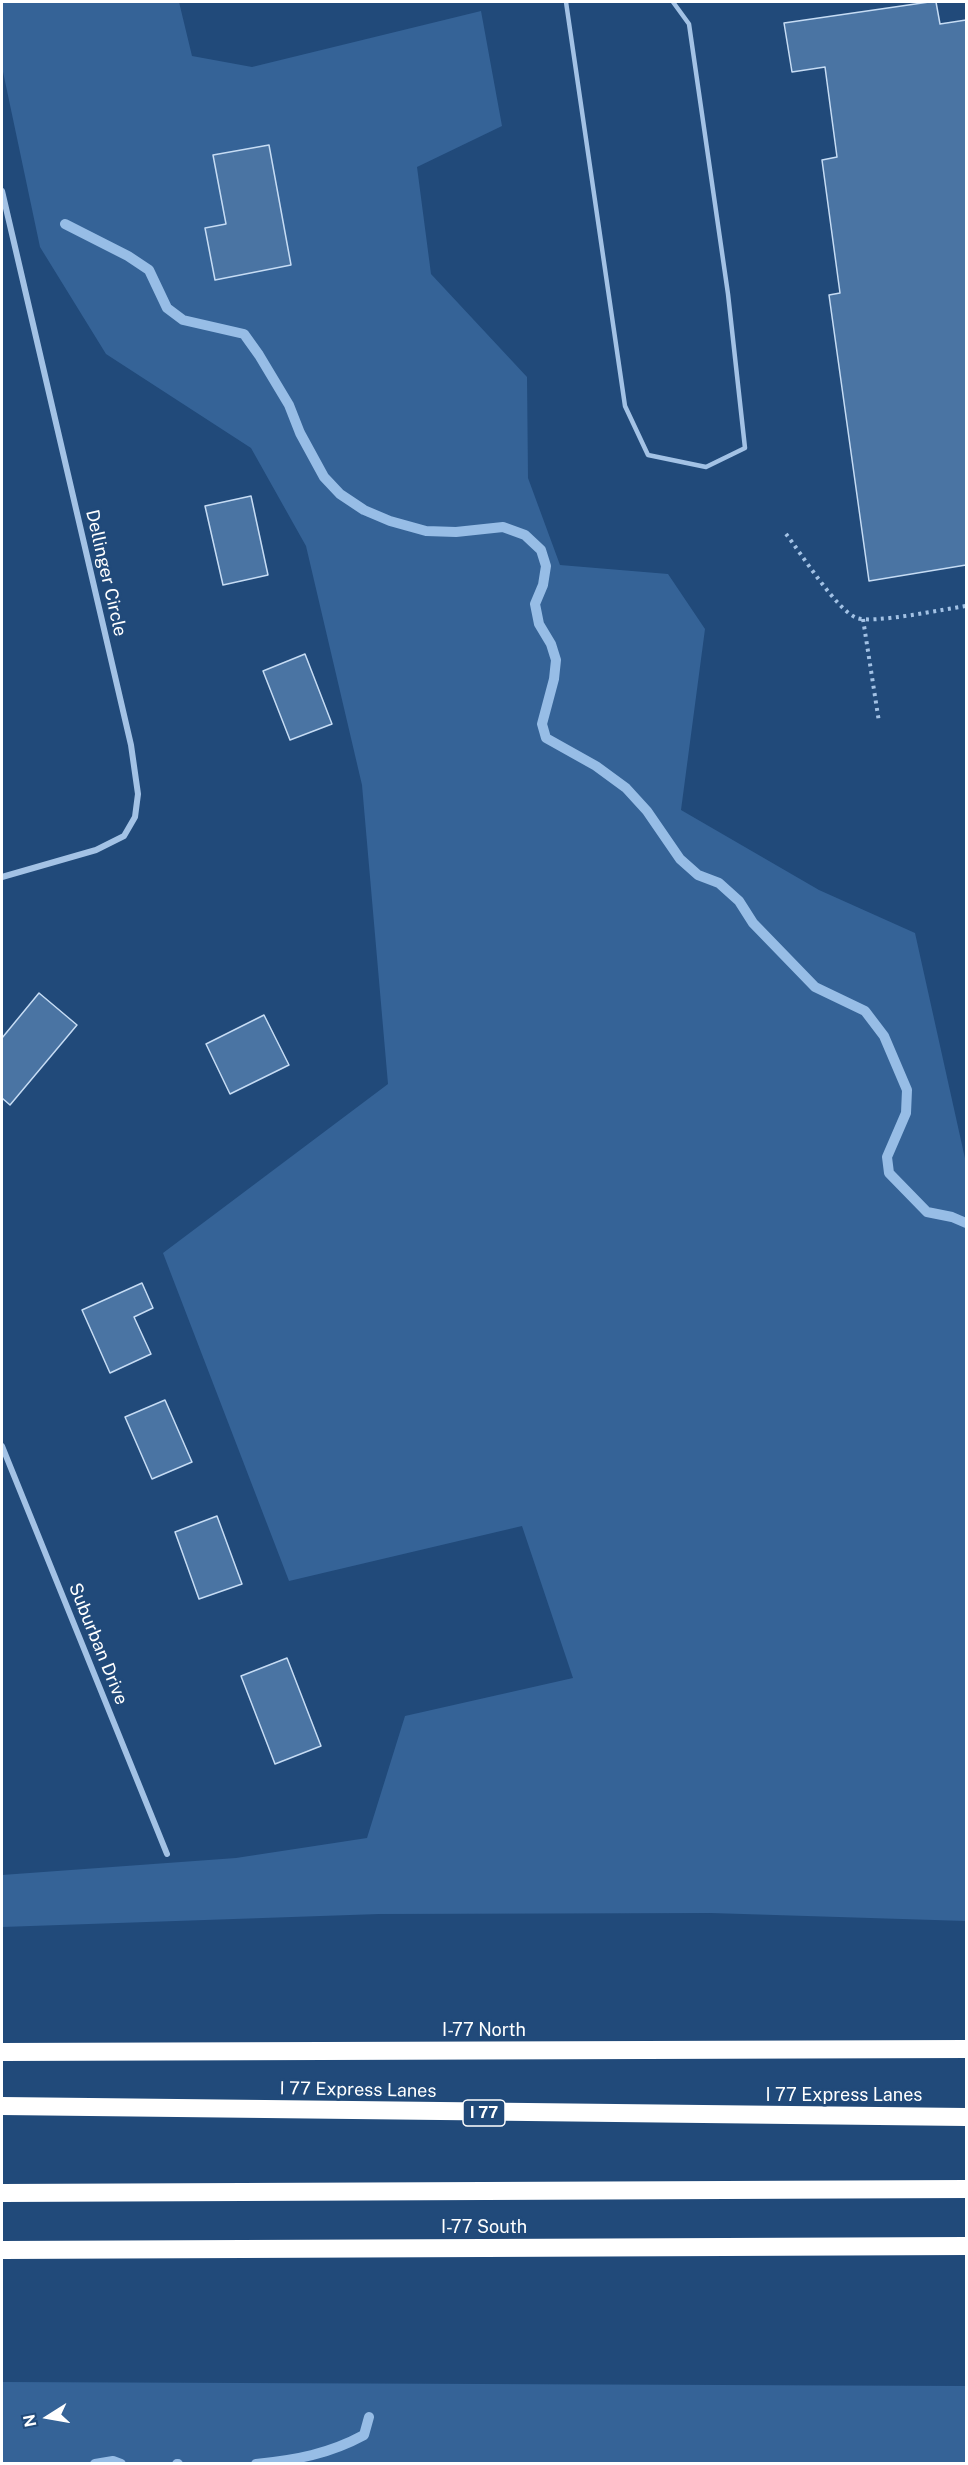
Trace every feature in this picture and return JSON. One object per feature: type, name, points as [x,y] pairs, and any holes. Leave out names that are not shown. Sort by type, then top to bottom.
[{"type":"highway","name":"I-77 North","points":[[2,2052],[966,2049]]},
{"type":"highway","name":"I 77 Express Lanes","points":[[2,2106],[966,2117]]},
{"type":"highway","points":[[2,2193],[966,2189]]},
{"type":"highway","name":"I-77 South","points":[[2,2250],[966,2246]]},
{"type":"street","name":"Dellinger Circle","points":[[2,191],[131,745],[138,794],[135,817],[124,836],[96,850],[2,877]]},
{"type":"street","name":"Suburban Drive","points":[[2,1446],[167,1854]]},
{"type":"lane","points":[[566,2],[625,406],[648,455],[706,467],[745,448],[728,294],[689,24],[673,2]]},
{"type":"path","points":[[786,534],[842,609],[857,619],[878,619],[966,606]]},
{"type":"path","points":[[863,619],[879,722]]},
{"type":"shaded area","points":[[2,2],[179,2],[192,56],[252,67],[481,11],[502,126],[417,167],[431,274],[527,377],[528,478],[560,565],[668,574],[705,629],[681,810],[819,890],[915,933],[966,1163],[966,1921],[711,1913],[379,1914],[2,1927],[2,1875],[236,1858],[367,1838],[405,1716],[573,1678],[522,1526],[289,1581],[163,1253],[388,1084],[362,785],[306,546],[251,448],[106,354],[40,247],[2,67]]},
{"type":"shaded area","points":[[2,2382],[966,2386],[966,2463],[2,2463]]},
{"type":"building","points":[[936,2],[940,24],[966,20],[966,565],[869,581],[829,295],[840,293],[822,160],[837,157],[825,67],[792,72],[784,23]]},
{"type":"building","points":[[269,145],[291,265],[215,280],[205,228],[226,224],[213,155]]},
{"type":"building","points":[[251,496],[268,575],[223,585],[205,506]]},
{"type":"building","points":[[305,654],[332,724],[290,740],[263,671]]},
{"type":"building","points":[[39,993],[77,1025],[10,1105],[2,1098],[2,1038]]},
{"type":"building","points":[[264,1015],[289,1065],[230,1094],[206,1044]]},
{"type":"building","points":[[142,1283],[153,1308],[134,1317],[151,1354],[110,1373],[82,1310]]},
{"type":"building","points":[[165,1400],[192,1462],[152,1479],[125,1417]]},
{"type":"building","points":[[217,1516],[242,1584],[199,1599],[175,1532]]},
{"type":"building","points":[[287,1658],[321,1746],[275,1764],[241,1676]]},
{"type":"waterway","points":[[65,224],[128,256],[149,270],[167,308],[183,320],[244,334],[289,405],[300,433],[324,477],[340,494],[364,510],[390,521],[426,531],[456,532],[503,527],[525,535],[541,550],[546,566],[543,585],[535,604],[539,624],[551,644],[556,660],[554,679],[542,724],[546,738],[596,766],[626,788],[647,811],[680,859],[698,875],[719,883],[739,901],[753,923],[815,987],[865,1011],[884,1036],[907,1090],[906,1113],[887,1157],[889,1173],[927,1212],[952,1217],[966,1223]]},
{"type":"waterway","points":[[256,2464],[299,2458],[351,2442],[364,2435],[369,2417]]},
{"type":"waterway","points":[[95,2464],[113,2461],[121,2464]]}]
